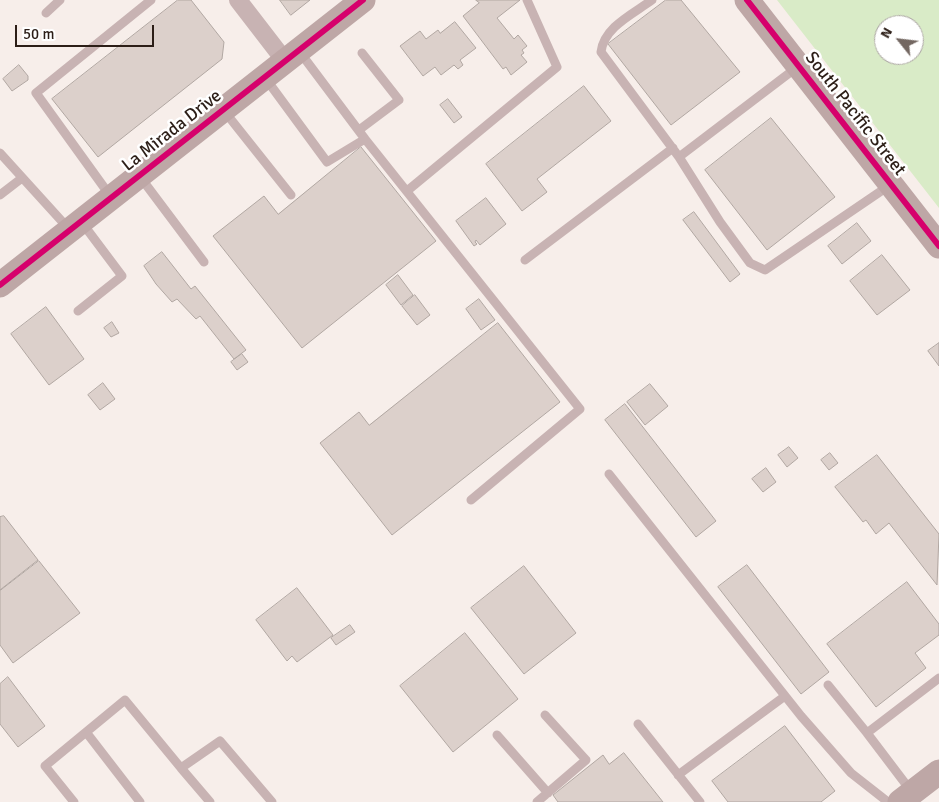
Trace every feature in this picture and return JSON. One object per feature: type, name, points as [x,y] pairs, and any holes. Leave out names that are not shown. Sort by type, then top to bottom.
[{"type":"street","points":[[238,0],[292,56]]},
{"type":"street","name":"La Mirada Drive","points":[[0,285],[363,0]]},
{"type":"street","name":"South Pacific Street","points":[[747,0],[939,246]]},
{"type":"street","points":[[906,797],[939,772]]},
{"type":"lane","points":[[46,13],[60,0]]},
{"type":"lane","points":[[112,197],[36,93],[151,0]]},
{"type":"lane","points":[[407,191],[557,67],[527,0]]},
{"type":"lane","points":[[652,0],[607,33],[602,42],[601,52],[679,157],[720,222],[750,264],[765,270],[891,184]]},
{"type":"lane","points":[[359,130],[399,100],[362,53]]},
{"type":"lane","points":[[292,56],[359,130],[580,409],[471,500]]},
{"type":"lane","points":[[679,157],[799,66]]},
{"type":"lane","points":[[264,77],[327,162],[365,139]]},
{"type":"lane","points":[[223,110],[292,195]]},
{"type":"lane","points":[[525,260],[672,148]]},
{"type":"lane","points":[[0,153],[22,178],[75,226],[122,276],[78,311]]},
{"type":"lane","points":[[139,176],[204,262]]},
{"type":"lane","points":[[0,195],[22,178]]},
{"type":"lane","points":[[609,474],[785,696],[841,762],[851,773],[888,802]]},
{"type":"lane","points":[[867,733],[939,678]]},
{"type":"lane","points":[[828,685],[867,733],[906,797]]},
{"type":"lane","points":[[678,775],[785,696]]},
{"type":"lane","points":[[74,802],[45,766],[125,700],[210,802]]},
{"type":"lane","points":[[537,802],[586,760],[545,715]]},
{"type":"lane","points":[[638,724],[700,802]]},
{"type":"lane","points":[[86,732],[140,802]]},
{"type":"lane","points":[[497,735],[548,792]]},
{"type":"lane","points":[[181,768],[220,741],[272,802]]},
{"type":"green space","points":[[777,0],[939,0],[939,208]]},
{"type":"building","points":[[178,0],[191,0],[224,42],[222,59],[98,157],[52,99]]},
{"type":"building","points":[[280,0],[310,0],[291,15]]},
{"type":"building","points":[[476,0],[520,0],[497,18],[514,39],[518,35],[527,46],[522,50],[524,53],[521,55],[527,62],[511,75],[506,67],[503,69],[463,16],[479,3]]},
{"type":"building","points":[[666,0],[681,0],[740,72],[671,125],[608,44]]},
{"type":"building","points":[[455,22],[476,48],[460,60],[463,65],[458,69],[454,65],[441,75],[435,67],[423,76],[400,46],[420,31],[426,39],[438,30],[440,33]]},
{"type":"building","points":[[19,65],[28,76],[28,80],[12,91],[3,79]]},
{"type":"building","points":[[584,86],[611,121],[537,179],[547,192],[522,211],[486,164]]},
{"type":"building","points":[[448,99],[462,117],[454,123],[440,105]]},
{"type":"building","points":[[771,118],[835,197],[767,250],[705,170]]},
{"type":"building","points":[[361,147],[436,241],[302,348],[213,236],[264,196],[278,214]]},
{"type":"building","points":[[486,198],[506,224],[480,245],[476,240],[477,244],[474,246],[456,221]]},
{"type":"building","points":[[694,212],[740,274],[730,282],[683,220]]},
{"type":"building","points":[[857,223],[871,241],[842,264],[828,246]]},
{"type":"building","points":[[162,252],[191,289],[195,286],[246,350],[234,359],[200,316],[196,319],[177,299],[172,302],[156,284],[144,266]]},
{"type":"building","points":[[882,255],[910,290],[877,315],[850,281]]},
{"type":"building","points":[[398,275],[413,295],[401,305],[386,285]]},
{"type":"building","points":[[415,295],[430,315],[417,325],[402,306]]},
{"type":"building","points":[[479,299],[495,320],[481,330],[466,309]]},
{"type":"building","points":[[46,307],[84,359],[49,385],[11,334]]},
{"type":"building","points":[[112,322],[119,333],[111,337],[104,328]]},
{"type":"building","points":[[498,323],[560,402],[392,535],[320,443],[359,412],[369,425]]},
{"type":"building","points":[[939,343],[939,366],[928,351]]},
{"type":"building","points":[[242,354],[248,362],[237,370],[231,362]]},
{"type":"building","points":[[103,383],[115,399],[100,410],[88,395]]},
{"type":"building","points":[[650,384],[668,406],[645,425],[627,402]]},
{"type":"building","points":[[625,404],[716,521],[696,537],[605,420]]},
{"type":"building","points":[[789,447],[798,458],[787,467],[778,455]]},
{"type":"building","points":[[830,453],[838,463],[829,470],[821,460]]},
{"type":"building","points":[[877,455],[939,534],[937,585],[889,523],[876,534],[866,520],[863,522],[835,487]]},
{"type":"building","points":[[766,468],[776,482],[763,492],[752,479]]},
{"type":"building","points":[[4,516],[38,560],[0,590],[0,517]]},
{"type":"building","points":[[39,561],[80,613],[13,663],[0,645],[0,591]]},
{"type":"building","points":[[747,565],[829,672],[801,694],[718,587]]},
{"type":"building","points":[[524,566],[576,633],[524,674],[471,608]]},
{"type":"building","points":[[907,582],[939,624],[939,635],[915,653],[926,668],[876,707],[827,644]]},
{"type":"building","points":[[297,588],[333,635],[297,662],[292,656],[287,661],[256,620]]},
{"type":"building","points":[[350,625],[355,632],[336,645],[331,638]]},
{"type":"building","points":[[465,633],[518,699],[453,752],[400,686]]},
{"type":"building","points":[[8,677],[45,726],[18,747],[0,724],[0,684]]},
{"type":"building","points":[[785,726],[835,791],[821,802],[728,802],[712,781]]},
{"type":"building","points":[[624,753],[663,802],[558,802],[553,795],[603,755],[609,764]]},
{"type":"cycle path","points":[[0,285],[363,0]]},
{"type":"cycle path","points":[[747,0],[939,246]]}]
